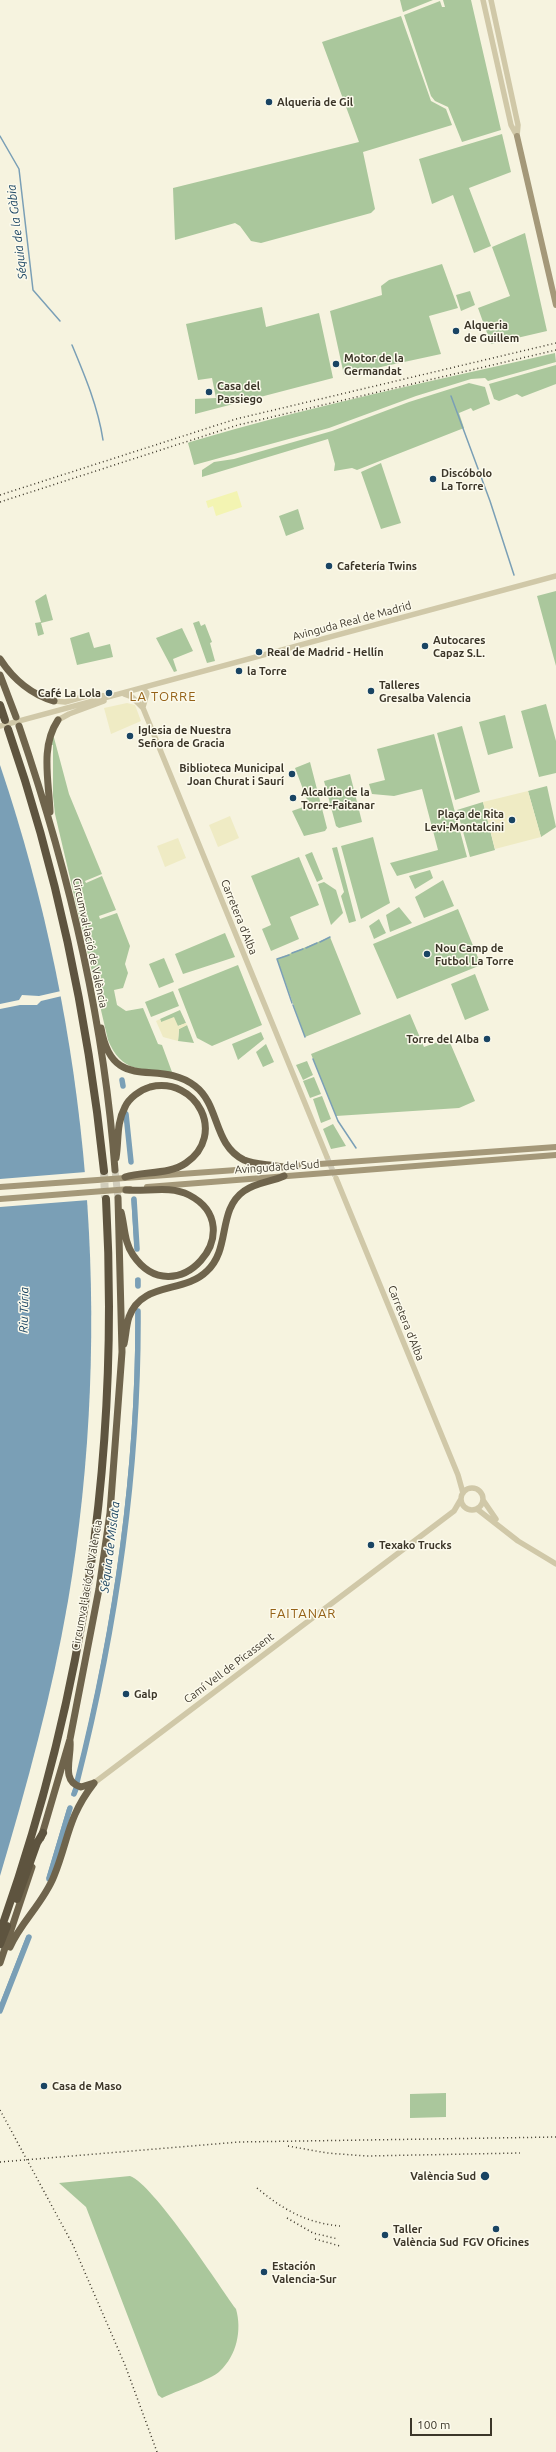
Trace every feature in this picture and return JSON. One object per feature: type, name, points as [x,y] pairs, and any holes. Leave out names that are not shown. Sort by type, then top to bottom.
[{"type":"highway","points":[[0,659],[30,690],[41,697],[54,701]]},
{"type":"highway","points":[[0,676],[16,717]]},
{"type":"highway","points":[[0,705],[3,723]]},
{"type":"highway","points":[[50,822],[47,785],[48,745],[52,731],[58,720]]},
{"type":"highway","name":"Circumval·lació de València","points":[[19,726],[50,822],[66,883],[94,1013],[115,1170]]},
{"type":"highway","name":"Circumval·lació de València","points":[[8,729],[45,844],[71,949],[90,1056],[104,1171]]},
{"type":"highway","points":[[94,1013],[101,1026],[107,1050],[121,1066],[135,1072],[171,1075],[187,1080],[206,1096],[222,1138],[231,1151],[246,1161],[282,1167]]},
{"type":"highway","points":[[115,1162],[120,1117],[131,1099],[138,1092],[158,1085],[169,1085],[188,1094],[202,1110],[205,1121],[204,1140],[200,1149],[186,1163],[176,1168],[137,1176],[124,1177]]},
{"type":"highway","points":[[122,1352],[129,1316],[142,1299],[158,1290],[192,1281],[207,1272],[221,1250],[229,1209],[238,1196],[250,1187],[284,1176]]},
{"type":"highway","points":[[126,1190],[138,1189]]},
{"type":"highway","name":"Circumval·lació de València","points":[[1,1961],[43,1833],[70,1739],[99,1589],[110,1513],[122,1352],[118,1201],[129,1248],[140,1263],[147,1269],[165,1275],[175,1275],[198,1266],[206,1257],[212,1239],[213,1228],[204,1208],[188,1194],[177,1191],[138,1189]]},
{"type":"highway","name":"Circumval·lació de València","points":[[0,1932],[33,1833],[56,1749],[70,1693],[89,1588],[99,1515],[109,1366],[106,1199]]},
{"type":"highway","points":[[70,1739],[71,1752],[68,1774],[70,1779],[73,1783],[81,1787],[94,1783]]},
{"type":"highway","points":[[1,1961],[17,1932],[49,1886],[73,1815],[94,1783]]},
{"type":"highway","points":[[0,1944],[37,1843],[43,1833]]},
{"type":"main road","points":[[518,136],[556,306]]},
{"type":"main road","name":"Avinguda del Sud","points":[[137,1176],[282,1167],[556,1146]]},
{"type":"main road","name":"Avinguda del Sud","points":[[138,1189],[556,1155]]},
{"type":"main road","points":[[0,1187],[124,1177]]},
{"type":"main road","points":[[0,1199],[126,1190]]},
{"type":"street","points":[[484,1],[491,3],[519,127],[518,136],[511,125],[484,1]]},
{"type":"street","name":"Avinguda Real de Madrid","points":[[3,723],[39,716],[122,694],[556,576]]},
{"type":"street","points":[[145,698],[152,685]]},
{"type":"street","points":[[142,688],[145,690],[143,708]]},
{"type":"street","name":"Carretera d'Alba","points":[[122,694],[129,695],[143,708],[327,1157]]},
{"type":"street","points":[[54,701],[65,702],[90,696],[114,696]]},
{"type":"street","points":[[58,720],[69,714],[92,707],[114,696]]},
{"type":"street","points":[[135,700],[145,698]]},
{"type":"street","name":"Carretera d'Alba","points":[[336,1178],[458,1475],[462,1496]]},
{"type":"street","name":"Carretera d'Alba","points":[[458,1475],[468,1489]]},
{"type":"street","points":[[507,1532],[483,1500],[479,1490],[474,1488],[468,1489],[462,1496],[464,1505],[469,1509],[477,1509],[507,1532],[556,1564]]},
{"type":"street","name":"Camí Vell de Picassent","points":[[94,1783],[454,1511],[462,1496]]},
{"type":"street","points":[[477,1509],[483,1500]]},
{"type":"street","name":"Camí Vell de Picassent","points":[[454,1511],[469,1509]]},
{"type":"shaded area","points":[[400,0],[433,0],[403,12]]},
{"type":"shaded area","points":[[443,0],[471,0],[501,130],[462,142],[448,107],[435,101],[431,96],[404,15],[440,1],[442,7],[445,7]]},
{"type":"shaded area","points":[[401,16],[431,101],[446,109],[452,125],[363,152],[375,209],[371,213],[261,243],[251,241],[240,226],[235,223],[175,240],[173,188],[359,142],[322,42]]},
{"type":"shaded area","points":[[502,134],[511,172],[469,188],[491,246],[474,253],[453,195],[432,204],[419,159]]},
{"type":"shaded area","points":[[525,233],[547,331],[491,344],[478,308],[510,296],[492,247]]},
{"type":"shaded area","points":[[442,264],[458,308],[429,316],[441,354],[344,375],[330,311],[382,295],[381,286],[389,280]]},
{"type":"shaded area","points":[[470,291],[475,305],[461,311],[456,295]]},
{"type":"shaded area","points":[[262,307],[266,327],[319,313],[333,378],[195,414],[195,399],[216,398],[212,378],[198,380],[186,324]]},
{"type":"shaded area","points":[[555,353],[556,362],[488,381],[485,378],[471,379],[416,396],[329,428],[194,465],[188,443],[190,442],[326,405]]},
{"type":"shaded area","points":[[556,365],[556,384],[522,397],[517,394],[499,401],[494,399],[489,384]]},
{"type":"shaded area","points":[[469,383],[485,387],[490,404],[473,411],[471,408],[459,413],[464,428],[357,470],[352,468],[334,471],[335,464],[328,439],[202,477],[202,470],[214,462],[234,459],[332,431],[409,402]]},
{"type":"shaded area","points":[[381,463],[401,523],[381,529],[361,472]]},
{"type":"shaded area","points":[[298,509],[304,529],[286,536],[279,516]]},
{"type":"shaded area","points":[[556,591],[556,666],[537,596]]},
{"type":"shaded area","points":[[46,594],[53,620],[41,623],[44,634],[38,636],[35,623],[41,622],[35,601]]},
{"type":"shaded area","points":[[199,621],[201,626],[205,624],[212,642],[210,643],[215,661],[207,663],[193,623]]},
{"type":"shaded area","points":[[182,628],[193,651],[173,659],[177,671],[174,672],[156,638]]},
{"type":"shaded area","points":[[89,632],[94,648],[110,644],[113,657],[77,665],[70,638]]},
{"type":"shaded area","points":[[127,703],[135,705],[141,721],[111,734],[104,708]]},
{"type":"shaded area","points":[[546,704],[556,741],[556,773],[539,777],[521,711]]},
{"type":"shaded area","points":[[505,715],[513,748],[488,755],[479,722]]},
{"type":"shaded area","points":[[462,726],[480,792],[455,800],[437,733]]},
{"type":"shaded area","points":[[53,734],[69,794],[102,874],[85,881],[86,883],[102,876],[116,910],[99,916],[100,919],[117,913],[130,946],[125,964],[128,973],[123,988],[114,990],[117,1005],[126,1011],[143,1008],[158,1044],[162,1045],[172,1072],[151,1071],[126,1064],[113,1050],[108,1040],[55,814],[53,796]]},
{"type":"shaded area","points":[[434,734],[467,857],[397,876],[390,863],[438,850],[422,789],[394,796],[372,794],[369,784],[385,780],[377,749]]},
{"type":"shaded area","points":[[310,762],[327,828],[325,831],[304,836],[292,811],[309,805],[295,768]]},
{"type":"shaded area","points":[[350,774],[362,822],[339,828],[336,826],[324,781]]},
{"type":"shaded area","points":[[547,786],[556,827],[541,837],[528,791]]},
{"type":"shaded area","name":"Plaça de Rita Levi-Montalcini","points":[[528,791],[541,837],[495,849],[483,802]]},
{"type":"shaded area","points":[[483,802],[495,850],[470,857],[457,810]]},
{"type":"shaded area","points":[[230,816],[239,838],[218,847],[209,825]]},
{"type":"shaded area","points":[[373,837],[390,903],[361,919],[341,846]]},
{"type":"shaded area","points":[[178,838],[186,858],[165,867],[157,846]]},
{"type":"shaded area","points":[[337,847],[356,921],[349,923],[341,896],[344,892],[332,848]]},
{"type":"shaded area","points":[[312,852],[323,879],[317,882],[305,855]]},
{"type":"shaded area","points":[[299,857],[319,905],[290,917],[299,939],[271,951],[262,929],[271,925],[251,876]]},
{"type":"shaded area","points":[[430,870],[433,878],[415,889],[409,876]]},
{"type":"shaded area","points":[[443,880],[454,906],[424,918],[415,897]]},
{"type":"shaded area","points":[[324,882],[336,890],[343,913],[331,925],[318,884]]},
{"type":"shaded area","points":[[399,907],[412,923],[390,932],[386,915]]},
{"type":"shaded area","name":"Nou Camp de Futbol La Torre","points":[[458,909],[481,965],[397,999],[373,944]]},
{"type":"shaded area","points":[[379,919],[386,933],[374,939],[369,926]]},
{"type":"shaded area","points":[[225,933],[235,957],[183,974],[175,954]]},
{"type":"shaded area","points":[[330,937],[361,1014],[305,1037],[277,959]]},
{"type":"shaded area","points":[[164,958],[174,982],[159,988],[149,964]]},
{"type":"shaded area","points":[[238,965],[262,1025],[212,1046],[197,1038],[178,989]]},
{"type":"shaded area","points":[[475,974],[489,1010],[465,1020],[451,984]]},
{"type":"shaded area","points":[[173,991],[179,1006],[151,1017],[145,1002]]},
{"type":"shaded area","points":[[180,1010],[186,1023],[178,1026],[161,1022],[160,1019]]},
{"type":"shaded area","points":[[410,1014],[424,1047],[448,1038],[475,1101],[459,1108],[336,1116],[311,1054]]},
{"type":"shaded area","points":[[174,1017],[178,1026],[186,1023],[187,1025],[179,1029],[178,1041],[163,1037],[156,1021],[160,1019],[161,1022]]},
{"type":"shaded area","points":[[187,1025],[194,1043],[178,1041],[179,1029]]},
{"type":"shaded area","points":[[261,1032],[264,1039],[238,1060],[232,1044]]},
{"type":"shaded area","points":[[266,1044],[274,1062],[263,1067],[256,1052]]},
{"type":"shaded area","points":[[307,1061],[313,1075],[303,1080],[296,1065]]},
{"type":"shaded area","points":[[314,1077],[321,1094],[310,1098],[303,1081]]},
{"type":"shaded area","points":[[322,1096],[331,1119],[321,1123],[313,1099]]},
{"type":"shaded area","points":[[333,1124],[346,1146],[331,1149],[323,1129]]},
{"type":"shaded area","points":[[446,2093],[446,2117],[410,2118],[410,2094]]},
{"type":"shaded area","points":[[130,2176],[140,2183],[154,2197],[169,2215],[236,2309],[238,2317],[237,2342],[231,2358],[226,2365],[220,2371],[201,2382],[162,2398],[158,2395],[86,2207],[59,2183]]},
{"type":"sand","points":[[237,491],[242,507],[216,516],[213,506],[208,508],[206,501]]},
{"type":"water","name":"Riu Túria","points":[[0,765],[31,866],[55,969],[73,1073],[85,1178],[91,1284],[90,1390],[82,1496],[68,1601],[47,1705],[20,1808],[0,1876]]},
{"type":"pier","points":[[61,991],[62,996],[41,1001],[37,1005],[20,1005],[0,1009],[0,1004],[19,1000],[22,995],[39,996]]},
{"type":"pier","points":[[86,1172],[89,1200],[0,1207],[0,1179]]},
{"type":"waterway","name":"Séquia de la Gàbia","points":[[0,136],[19,169],[33,290],[60,321]]},
{"type":"waterway","name":"Séquia de la Gàbia","points":[[72,345],[94,404],[103,440]]},
{"type":"waterway","points":[[451,396],[490,501],[514,575]]},
{"type":"waterway","points":[[320,942],[330,937]]},
{"type":"waterway","points":[[306,948],[317,943]]},
{"type":"waterway","points":[[292,953],[303,949]]},
{"type":"waterway","points":[[289,955],[277,959],[292,1003]]},
{"type":"waterway","points":[[293,1005],[305,1037]]},
{"type":"waterway","points":[[313,1059],[338,1121],[356,1148]]},
{"type":"waterway","name":"Séquia de Mislata","points":[[121,1080],[122,1087]]},
{"type":"waterway","name":"Séquia de Mislata","points":[[122,1080],[123,1086]]},
{"type":"waterway","name":"Séquia de Mislata","points":[[126,1114],[131,1162]]},
{"type":"waterway","name":"Séquia de Mislata","points":[[125,1117],[130,1162]]},
{"type":"waterway","name":"Séquia de Mislata","points":[[132,1199],[135,1246]]},
{"type":"waterway","name":"Séquia de Mislata","points":[[134,1199],[137,1249]]},
{"type":"waterway","name":"Séquia de Mislata","points":[[136,1279],[136,1286]]},
{"type":"waterway","name":"Séquia de Mislata","points":[[138,1280],[138,1286]]},
{"type":"waterway","name":"Séquia de Mislata","points":[[77,1782],[103,1666],[114,1607],[122,1549],[134,1430],[138,1311]]},
{"type":"waterway","name":"Séquia de Mislata","points":[[76,1781],[102,1665],[121,1549],[132,1432],[136,1313]]},
{"type":"waterway","name":"Séquia de Mislata","points":[[72,1795],[74,1788]]},
{"type":"waterway","name":"Séquia de Mislata","points":[[74,1794],[76,1789]]},
{"type":"waterway","name":"Séquia de Mislata","points":[[47,1878],[68,1808]]},
{"type":"waterway","name":"Séquia de Mislata","points":[[49,1879],[70,1808]]},
{"type":"waterway","name":"Séquia de Mislata","points":[[0,2005],[27,1936]]},
{"type":"waterway","name":"Séquia de Mislata","points":[[0,2011],[29,1937]]},
{"type":"tunnel","points":[[327,1157],[335,1176]]},
{"type":"tunnel","points":[[115,1170],[118,1198]]},
{"type":"tunnel","points":[[104,1171],[105,1198]]},
{"type":"railway","points":[[0,495],[236,419],[556,343]]},
{"type":"railway","points":[[0,502],[238,425],[556,350]]},
{"type":"railway","points":[[0,2110],[73,2245],[125,2365],[157,2452]]},
{"type":"railway","points":[[0,2162],[239,2142],[556,2137]]},
{"type":"railway","points":[[288,2146],[327,2153],[366,2156],[520,2153]]},
{"type":"railway","points":[[257,2188],[295,2214],[316,2222],[340,2226]]},
{"type":"railway","points":[[287,2218],[313,2233],[338,2239]]},
{"type":"railway","points":[[315,2239],[340,2246]]},
{"type":"place","name":"Alqueria de Gil","points":[[269,102]]},
{"type":"place","name":"Alqueria de Guillem","points":[[456,331]]},
{"type":"place","name":"Motor de la Germandat","points":[[336,364]]},
{"type":"place","name":"Casa del Passiego","points":[[209,392]]},
{"type":"place","name":"Discóbolo La Torre","points":[[433,479]]},
{"type":"place","name":"Cafetería Twins","points":[[329,566]]},
{"type":"place","name":"Autocares Capaz S.L.","points":[[425,646]]},
{"type":"place","name":"Real de Madrid - Hellín","points":[[259,652]]},
{"type":"place","name":"la Torre","points":[[239,671]]},
{"type":"place","name":"Talleres Gresalba Valencia","points":[[371,691]]},
{"type":"place","name":"Café La Lola","points":[[109,693]]},
{"type":"place","name":"Iglesia de Nuestra Señora de Gracia","points":[[130,736]]},
{"type":"place","name":"Biblioteca Municipal Joan Churat i Saurí","points":[[292,774]]},
{"type":"place","name":"Alcaldia de la Torre-Faitanar","points":[[293,798]]},
{"type":"place","name":"Plaça de Rita Levi-Montalcini","points":[[512,820]]},
{"type":"place","name":"Nou Camp de Futbol La Torre","points":[[427,954]]},
{"type":"place","name":"Torre del Alba","points":[[487,1039]]},
{"type":"place","name":"Texako Trucks","points":[[371,1545]]},
{"type":"place","name":"Galp","points":[[126,1694]]},
{"type":"place","name":"Casa de Maso","points":[[44,2086]]},
{"type":"place","name":"València Sud","points":[[485,2176]]},
{"type":"place","name":"FGV Oficines","points":[[496,2229]]},
{"type":"place","name":"Taller València Sud","points":[[385,2235]]},
{"type":"place","name":"Estación Valencia-Sur","points":[[264,2272]]},
{"type":"district","name":"LA TORRE","points":[[163,697]]},
{"type":"district","name":"FAITANAR","points":[[303,1614]]}]
